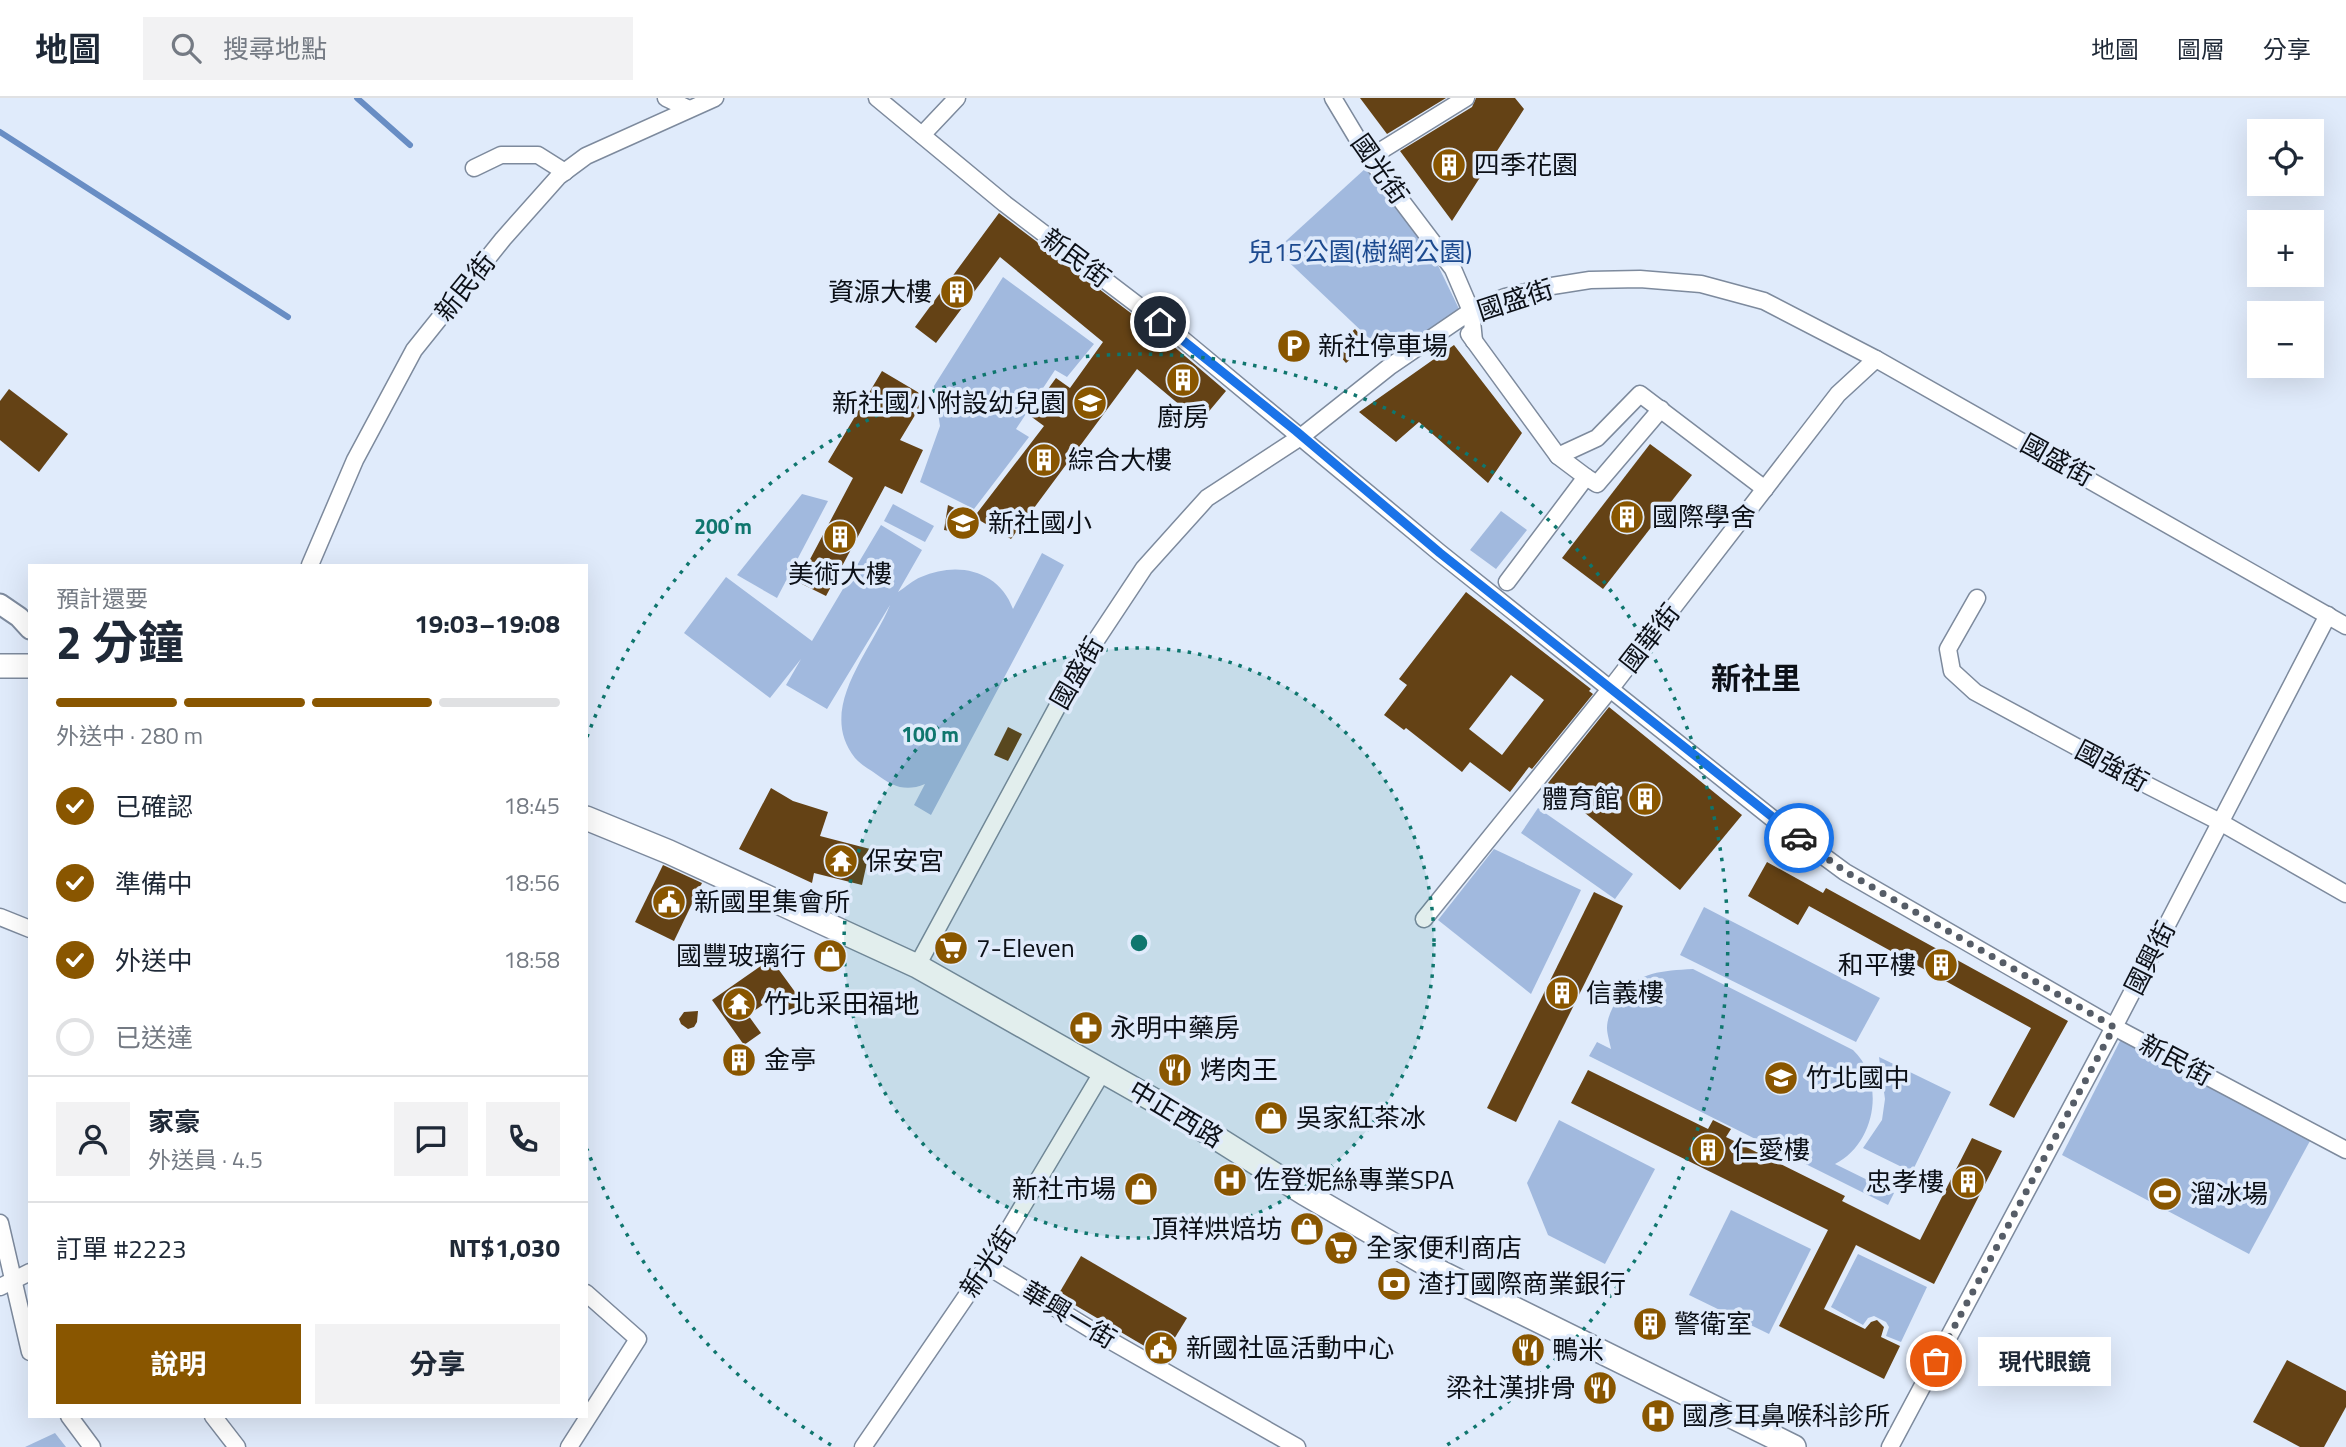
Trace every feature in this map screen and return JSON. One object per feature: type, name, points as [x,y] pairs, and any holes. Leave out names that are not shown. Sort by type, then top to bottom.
[{"type":"main road","points":[[0,666],[28,666]]},
{"type":"main road","name":"中正西路","points":[[588,819],[669,852],[917,966],[1180,1115],[1304,1194],[1438,1272],[1794,1447]]},
{"type":"street","points":[[666,98],[689,109]]},
{"type":"street","name":"新民街","points":[[310,564],[355,460],[414,350],[503,239],[559,176],[586,156],[715,98]]},
{"type":"street","name":"新民街","points":[[877,98],[1005,204],[1181,338],[1440,553],[1773,819],[1846,872],[2114,1027],[2346,1150]]},
{"type":"street","points":[[922,135],[957,98]]},
{"type":"street","name":"國光街","points":[[1333,98],[1369,158],[1453,269],[1474,341],[1558,456]]},
{"type":"street","points":[[1369,158],[1466,98]]},
{"type":"street","points":[[474,168],[501,155],[538,155],[565,172]]},
{"type":"street","name":"國盛街","points":[[917,966],[1081,663],[1144,568],[1207,498],[1302,436],[1389,367],[1465,316],[1505,297],[1590,280],[1640,279],[1701,284],[1764,301],[1877,359],[2346,626]]},
{"type":"street","name":"國華街","points":[[1424,919],[1611,688],[1838,394],[1877,359]]},
{"type":"street","points":[[1661,409],[1597,484],[1558,456],[1597,438],[1640,394],[1661,409],[1765,489]]},
{"type":"street","points":[[1507,582],[1586,477]]},
{"type":"street","name":"國強街","points":[[1976,598],[1948,649],[1952,671],[1975,692],[2220,822],[2346,894]]},
{"type":"street","points":[[0,604],[28,627]]},
{"type":"street","name":"國興街","points":[[1890,1447],[2114,1027],[2328,615]]},
{"type":"street","points":[[0,917],[28,928]]},
{"type":"street","name":"新光街","points":[[863,1447],[987,1266],[1102,1071]]},
{"type":"street","points":[[0,1223],[7,1283],[28,1346]]},
{"type":"street","name":"華興一街","points":[[987,1266],[1297,1447]]},
{"type":"street","points":[[7,1283],[28,1273]]},
{"type":"street","points":[[588,1295],[638,1339],[588,1417]]},
{"type":"street","points":[[70,1418],[92,1447]]},
{"type":"street","points":[[215,1418],[237,1447]]},
{"type":"street","points":[[569,1447],[588,1418]]},
{"type":"green space","name":"兒15公園(樹網公園)","points":[[1366,168],[1432,253],[1460,311],[1390,358],[1276,250]]},
{"type":"green space","points":[[1003,277],[1094,344],[1067,377],[1055,370],[1016,429],[1029,437],[974,509],[920,482],[940,426],[934,386]]},
{"type":"green space","points":[[802,494],[828,501],[777,598],[737,575]]},
{"type":"green space","points":[[893,504],[934,526],[925,542],[884,521]]},
{"type":"green space","points":[[1501,511],[1527,530],[1496,569],[1470,550]]},
{"type":"green space","points":[[881,525],[922,550],[898,592],[918,578],[935,572],[962,570],[975,572],[998,585],[1013,609],[1042,553],[1064,565],[931,815],[914,805],[925,784],[912,788],[900,787],[888,782],[857,760],[845,739],[841,720],[851,681],[890,605],[827,709],[786,685],[801,659],[770,698],[684,633],[726,577],[812,641]]},
{"type":"green space","points":[[1538,808],[1633,874],[1615,899],[1521,833]]},
{"type":"green space","points":[[1494,849],[1581,890],[1531,994],[1438,920]]},
{"type":"green space","points":[[1704,907],[1880,998],[1856,1042],[1680,955]]},
{"type":"green space","points":[[1693,969],[1853,1050],[1870,1078],[1872,1111],[1860,1142],[1835,1164],[1894,1193],[1888,1205],[1589,1056],[1597,1042],[1611,1049],[1608,1020],[1619,997],[1627,988],[1652,974]]},
{"type":"green space","points":[[2121,1039],[2311,1139],[2249,1254],[2062,1155]]},
{"type":"green space","points":[[1879,1057],[1951,1092],[1912,1172],[1863,1148],[1882,1120],[1885,1099]]},
{"type":"green space","points":[[1559,1120],[1655,1169],[1605,1264],[1548,1235],[1527,1183]]},
{"type":"green space","points":[[1731,1210],[1811,1249],[1769,1334],[1689,1295]]},
{"type":"green space","points":[[1858,1254],[1927,1287],[1901,1342],[1886,1336],[1889,1327],[1886,1322],[1874,1316],[1868,1318],[1863,1325],[1831,1307]]},
{"type":"green space","points":[[55,1433],[66,1447],[25,1447]]},
{"type":"building","points":[[1360,98],[1446,98],[1387,134]]},
{"type":"building","name":"四季花園","points":[[1476,98],[1515,98],[1524,109],[1452,221],[1400,151],[1472,107]]},
{"type":"building","points":[[999,213],[1165,339],[1226,391],[1200,422],[1137,369],[1011,539],[974,517],[1044,426],[1029,415],[1056,378],[1070,388],[1103,342],[1000,257],[936,343],[915,327]]},
{"type":"building","points":[[1355,329],[1368,344],[1346,363],[1333,348]]},
{"type":"building","points":[[1454,345],[1522,433],[1488,483],[1419,422],[1396,442],[1359,412]]},
{"type":"building","points":[[882,371],[926,397],[900,440],[923,450],[902,494],[885,486],[826,596],[798,582],[853,478],[828,462]]},
{"type":"building","points":[[9,389],[68,434],[39,472],[0,440],[0,401]]},
{"type":"building","name":"國際學舍","points":[[1650,444],[1692,475],[1603,589],[1562,558]]},
{"type":"building","points":[[948,505],[974,517],[966,534],[944,530]]},
{"type":"building","points":[[1466,592],[1591,689],[1589,691],[1593,694],[1510,792],[1470,762],[1462,772],[1406,728],[1404,730],[1384,715],[1407,685],[1399,679]],"holes":[[[1511,675],[1544,700],[1502,755],[1469,729]]]},
{"type":"building","name":"體育館","points":[[1609,707],[1742,815],[1680,890],[1548,783]]},
{"type":"building","points":[[1008,727],[1022,734],[1008,761],[994,755]]},
{"type":"building","points":[[771,788],[793,801],[828,812],[820,836],[870,849],[862,885],[814,873],[812,883],[739,849]]},
{"type":"building","name":"和平樓","points":[[1767,862],[1823,893],[1826,888],[2068,1021],[2014,1118],[1989,1105],[2031,1028],[1809,906],[1798,925],[1748,896]]},
{"type":"building","name":"新國里集會所","points":[[663,865],[702,883],[674,941],[635,922]]},
{"type":"building","name":"信義樓","points":[[1594,892],[1623,906],[1516,1122],[1487,1108]]},
{"type":"building","name":"竹北采田福地","points":[[771,959],[806,1007],[792,1017],[777,995],[748,1015],[761,1033],[744,1045],[712,1000]]},
{"type":"building","points":[[698,1011],[694,1027],[688,1029],[681,1024],[679,1019],[684,1012]]},
{"type":"building","points":[[1588,1070],[1708,1129],[1713,1120],[1731,1129],[1726,1137],[1845,1196],[1842,1201],[1920,1240],[1972,1138],[2002,1151],[1934,1284],[1856,1245],[1824,1309],[1865,1329],[1877,1320],[1884,1327],[1881,1337],[1900,1346],[1884,1379],[1779,1326],[1828,1230],[1571,1103]]},
{"type":"building","name":"新社市場","points":[[1081,1256],[1187,1318],[1163,1357],[1058,1295]]},
{"type":"building","points":[[2287,1360],[2346,1391],[2346,1407],[2324,1447],[2300,1447],[2253,1422]]},
{"type":"waterway","points":[[357,98],[410,145]]},
{"type":"waterway","points":[[0,132],[288,317]]},
{"type":"way so far","points":[[1799,838],[1846,872],[2114,1027],[1936,1361]]},
{"type":"place","name":"四季花園","points":[[1449,165]]},
{"type":"place","name":"資源大樓","points":[[957,292]]},
{"type":"place","name":"新社停車場","points":[[1294,346]]},
{"type":"place","name":"廚房","points":[[1183,380]]},
{"type":"place","name":"新社國小附設幼兒園","points":[[1090,403]]},
{"type":"place","name":"綜合大樓","points":[[1044,460]]},
{"type":"place","name":"國際學舍","points":[[1627,517]]},
{"type":"place","name":"新社國小","points":[[963,523]]},
{"type":"place","name":"美術大樓","points":[[840,537]]},
{"type":"place","name":"體育館","points":[[1645,799]]},
{"type":"place","name":"保安宮","points":[[841,861]]},
{"type":"place","name":"新國里集會所","points":[[669,902]]},
{"type":"place","name":"7-Eleven","points":[[951,948]]},
{"type":"place","name":"國豐玻璃行","points":[[830,956]]},
{"type":"place","name":"和平樓","points":[[1941,965]]},
{"type":"place","name":"信義樓","points":[[1562,993]]},
{"type":"place","name":"竹北采田福地","points":[[739,1004]]},
{"type":"place","name":"永明中藥房","points":[[1086,1028]]},
{"type":"place","name":"金亭","points":[[739,1060]]},
{"type":"place","name":"烤肉王","points":[[1175,1070]]},
{"type":"place","name":"竹北國中","points":[[1781,1078]]},
{"type":"place","name":"吳家紅茶冰","points":[[1271,1118]]},
{"type":"place","name":"仁愛樓","points":[[1708,1150]]},
{"type":"place","name":"佐登妮絲專業SPA","points":[[1230,1180]]},
{"type":"place","name":"忠孝樓","points":[[1968,1182]]},
{"type":"place","name":"新社市場","points":[[1141,1189]]},
{"type":"place","name":"溜冰場","points":[[2165,1194]]},
{"type":"place","name":"頂祥烘焙坊","points":[[1307,1229]]},
{"type":"place","name":"全家便利商店","points":[[1341,1248]]},
{"type":"place","name":"渣打國際商業銀行","points":[[1394,1284]]},
{"type":"place","name":"警衛室","points":[[1650,1324]]},
{"type":"place","name":"新國社區活動中心","points":[[1161,1348]]},
{"type":"place","name":"鴨米","points":[[1528,1350]]},
{"type":"place","name":"現代眼鏡","points":[[1936,1361]]},
{"type":"place","name":"梁社漢排骨","points":[[1600,1388]]},
{"type":"place","name":"國彥耳鼻喉科診所","points":[[1658,1416]]},
{"type":"district","name":"新社里","points":[[1756,679]]},
{"type":"route","points":[[1160,322],[1296,431],[1440,553],[1799,838]]}]
